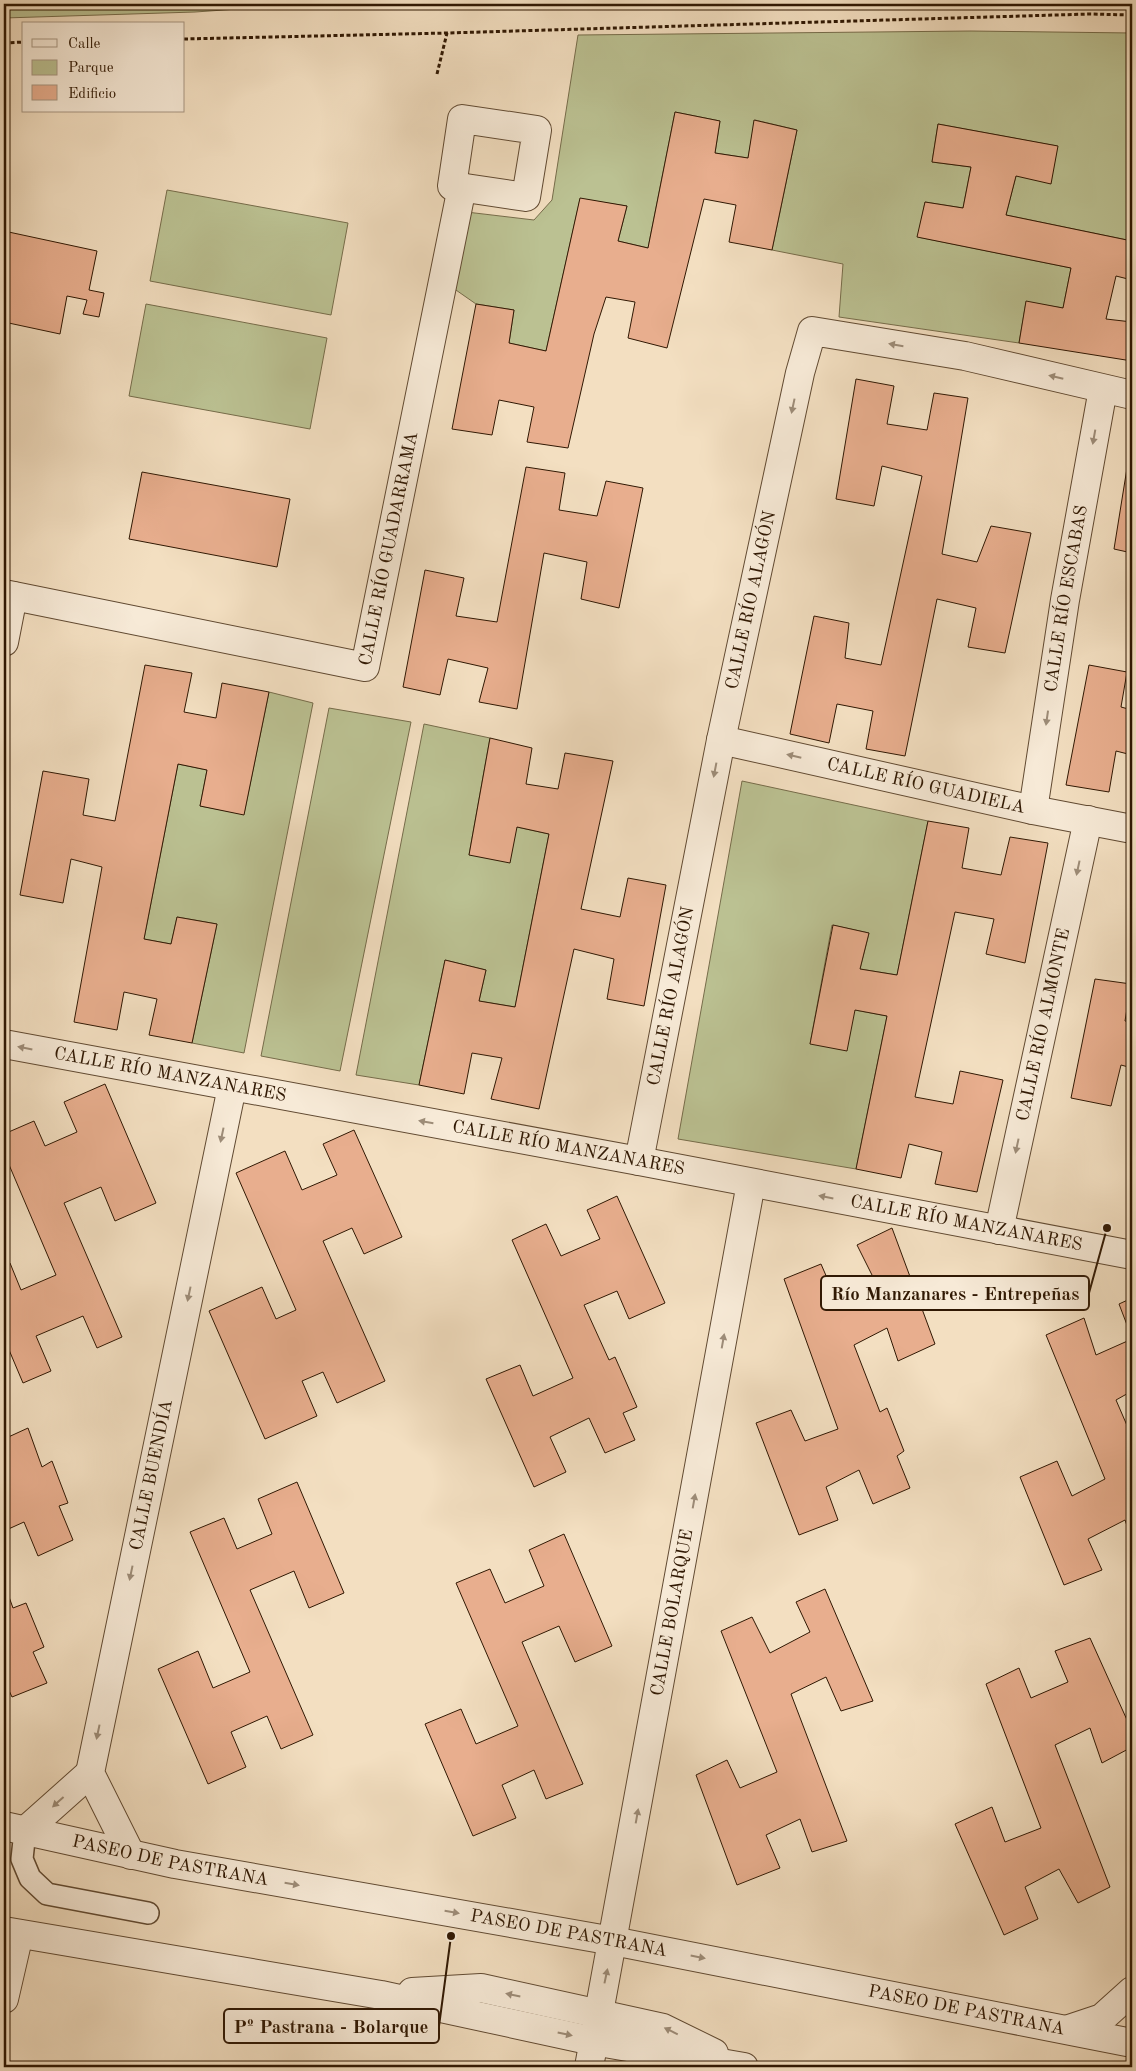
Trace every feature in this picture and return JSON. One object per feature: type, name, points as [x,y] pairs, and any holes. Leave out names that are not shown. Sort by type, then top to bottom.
[{"type":"street","name":"CALLE RÍO GUADARRAMA","points":[[8,595],[364,667],[462,187]]},
{"type":"street","name":"CALLE RÍO ALAGÓN","points":[[639,1161],[721,740],[800,373],[812,331],[965,356],[1103,388]]},
{"type":"street","points":[[1103,388],[1132,395]]},
{"type":"street","name":"CALLE RÍO ESCABAS","points":[[1033,810],[1064,600],[1103,388]]},
{"type":"street","points":[[4,642],[8,595]]},
{"type":"street","name":"CALLE RÍO GUADIELA","points":[[721,740],[1033,810],[1132,829]]},
{"type":"street","name":"CALLE RÍO ALMONTE","points":[[999,1230],[1088,820]]},
{"type":"street","name":"CALLE RÍO MANZANARES","points":[[4,1044],[639,1161],[1132,1255]]},
{"type":"street","name":"CALLE BUENDÍA","points":[[90,1772],[232,1087]]},
{"type":"street","name":"CALLE BOLARQUE","points":[[590,2067],[593,2040],[613,1941],[751,1183]]},
{"type":"street","points":[[14,1829],[90,1772],[131,1855]]},
{"type":"street","name":"PASEO DE PASTRANA","points":[[14,1829],[131,1855],[613,1941],[1070,2029],[1132,2043]]},
{"type":"street","points":[[4,1999],[12,1932],[381,1995],[593,2040],[745,2067]]},
{"type":"street","points":[[381,1995],[481,1988],[663,2028],[745,2067]]},
{"type":"street","points":[[1070,2029],[1102,2018],[1132,1991]]},
{"type":"lane","points":[[14,1829],[22,1859],[30,1878],[47,1894],[148,1913]]},
{"type":"path","points":[[185,39],[447,34],[1053,15],[1132,15]]},
{"type":"path","points":[[437,74],[447,34]]},
{"type":"path","points":[[4,42],[22,42]]},
{"type":"green space","points":[[4,4],[310,4],[195,12],[4,18]]},
{"type":"green space","points":[[971,31],[1132,33],[1132,241],[1006,215],[1016,176],[1057,146],[938,124],[932,162],[971,167],[963,208],[925,202],[918,237],[1071,268],[1063,308],[1026,302],[1019,343],[839,317],[843,264],[772,250],[797,130],[755,120],[748,158],[715,153],[720,121],[675,112],[648,248],[618,241],[627,206],[580,199],[546,351],[509,343],[514,310],[476,304],[443,281],[458,211],[534,220],[552,200],[578,35]]},
{"type":"green space","points":[[167,190],[348,223],[331,315],[150,281]]},
{"type":"green space","points":[[146,304],[327,338],[310,429],[129,396]]},
{"type":"green space","points":[[269,692],[313,703],[244,1053],[192,1043],[217,924],[177,917],[171,944],[144,939],[178,764],[207,770],[200,806],[244,814]]},
{"type":"green space","points":[[329,708],[411,722],[340,1071],[261,1056]]},
{"type":"green space","points":[[424,724],[490,738],[469,855],[517,827],[549,834],[515,1007],[479,1001],[486,970],[445,960],[419,1085],[356,1075]]},
{"type":"green space","points":[[742,781],[928,821],[897,975],[860,969],[869,933],[832,925],[810,1044],[855,1010],[887,1016],[856,1169],[678,1139]]},
{"type":"building","points":[[675,112],[720,121],[715,153],[748,158],[754,120],[797,130],[772,250],[729,242],[736,205],[704,199],[667,348],[628,338],[635,302],[606,297],[594,334],[568,448],[527,442],[534,407],[499,400],[492,435],[452,429],[476,304],[514,310],[509,343],[546,351],[580,198],[627,206],[618,241],[648,248]]},
{"type":"building","points":[[938,124],[1058,146],[1051,184],[1016,176],[1006,215],[1132,241],[1132,280],[1116,276],[1106,319],[1132,322],[1132,361],[1019,343],[1026,301],[1063,308],[1071,268],[917,237],[925,202],[963,208],[971,167],[932,162]]},
{"type":"building","points":[[4,231],[97,251],[89,290],[104,293],[99,317],[83,314],[87,300],[67,296],[60,334],[4,322]]},
{"type":"building","points":[[856,379],[894,386],[887,424],[927,430],[934,393],[968,398],[942,554],[977,562],[991,526],[1031,533],[1005,653],[968,647],[976,608],[937,599],[905,756],[866,749],[873,711],[837,704],[829,743],[790,734],[814,616],[849,623],[845,658],[881,665],[922,476],[882,466],[874,506],[836,499]]},
{"type":"building","points":[[1132,437],[1132,553],[1114,549]]},
{"type":"building","points":[[526,467],[565,473],[559,510],[597,516],[606,481],[643,488],[619,608],[581,599],[587,562],[544,553],[517,709],[479,702],[488,668],[448,659],[440,695],[403,687],[425,570],[464,578],[456,616],[497,622]]},
{"type":"building","points":[[142,472],[290,499],[277,567],[129,539]]},
{"type":"building","points":[[145,665],[192,673],[184,712],[216,718],[222,683],[269,692],[244,815],[200,806],[207,770],[178,764],[144,939],[171,944],[177,917],[217,924],[192,1043],[149,1035],[157,999],[124,992],[117,1030],[74,1022],[102,867],[71,859],[63,903],[20,895],[43,771],[89,779],[83,815],[115,821]]},
{"type":"building","points":[[1089,665],[1127,672],[1121,707],[1132,710],[1132,755],[1116,751],[1109,792],[1066,785]]},
{"type":"building","points":[[490,738],[532,748],[526,784],[558,789],[565,753],[613,761],[581,909],[620,917],[628,878],[666,885],[644,1006],[607,999],[614,959],[574,949],[539,1109],[491,1099],[502,1058],[472,1053],[464,1094],[419,1085],[445,960],[486,970],[479,1001],[515,1007],[549,834],[517,827],[510,863],[469,855]]},
{"type":"building","points":[[928,821],[969,828],[962,868],[1001,875],[1010,837],[1048,843],[1025,963],[986,954],[994,919],[955,912],[915,1097],[953,1104],[960,1071],[1003,1080],[977,1192],[935,1184],[942,1152],[909,1144],[901,1178],[856,1169],[887,1016],[855,1010],[847,1051],[810,1044],[833,925],[869,933],[860,969],[897,975]]},
{"type":"building","points":[[1095,979],[1131,984],[1125,1021],[1132,1022],[1132,1068],[1121,1065],[1111,1106],[1071,1098]]},
{"type":"building","points":[[105,1084],[156,1203],[115,1221],[101,1187],[64,1203],[122,1337],[97,1348],[83,1316],[36,1336],[51,1371],[23,1383],[4,1338],[4,1265],[10,1263],[21,1290],[56,1275],[4,1153],[4,1134],[34,1121],[45,1146],[77,1132],[64,1102]]},
{"type":"building","points":[[354,1130],[402,1237],[364,1254],[352,1228],[323,1241],[385,1381],[337,1403],[323,1372],[302,1381],[317,1416],[265,1439],[209,1311],[262,1287],[276,1319],[296,1310],[236,1173],[285,1151],[302,1190],[337,1175],[323,1144]]},
{"type":"building","points":[[617,1196],[665,1303],[629,1319],[617,1291],[584,1305],[609,1360],[615,1357],[637,1407],[623,1413],[635,1440],[605,1453],[589,1418],[550,1437],[566,1472],[534,1487],[486,1379],[520,1365],[533,1396],[573,1378],[512,1240],[546,1224],[561,1256],[600,1239],[587,1210]]},
{"type":"building","points":[[1132,1209],[1132,1231],[1129,1230]]},
{"type":"building","points":[[892,1228],[935,1344],[898,1361],[887,1328],[854,1345],[880,1412],[887,1408],[904,1451],[897,1456],[910,1488],[873,1504],[859,1470],[826,1487],[838,1520],[799,1535],[756,1423],[791,1410],[805,1441],[838,1429],[784,1279],[821,1264],[834,1294],[873,1277],[857,1245]]},
{"type":"building","points":[[1132,1298],[1132,1338],[1119,1304]]},
{"type":"building","points":[[1084,1318],[1096,1355],[1132,1339],[1132,1391],[1116,1400],[1132,1437],[1132,1540],[1125,1520],[1088,1539],[1102,1570],[1064,1585],[1020,1477],[1057,1461],[1072,1496],[1105,1479],[1046,1335]]},
{"type":"building","points":[[28,1428],[42,1467],[52,1461],[68,1503],[59,1506],[73,1540],[38,1556],[24,1522],[4,1531],[4,1482],[9,1480],[4,1470],[4,1439]]},
{"type":"building","points":[[297,1482],[344,1593],[309,1608],[294,1571],[250,1590],[313,1735],[281,1749],[267,1716],[231,1732],[246,1767],[208,1784],[158,1669],[198,1651],[213,1688],[250,1672],[190,1532],[224,1518],[237,1549],[272,1534],[258,1499]]},
{"type":"building","points":[[564,1534],[612,1646],[575,1662],[559,1626],[522,1642],[583,1784],[546,1799],[534,1770],[502,1785],[516,1818],[473,1836],[425,1724],[461,1709],[476,1744],[518,1726],[456,1583],[490,1569],[505,1603],[544,1586],[529,1550]]},
{"type":"building","points":[[4,1583],[13,1608],[26,1603],[44,1647],[33,1652],[47,1683],[12,1697],[4,1680]]},
{"type":"building","points":[[825,1589],[873,1701],[841,1711],[826,1677],[791,1694],[847,1841],[812,1852],[800,1819],[766,1835],[780,1868],[737,1885],[696,1775],[727,1760],[740,1788],[777,1772],[721,1631],[752,1617],[770,1653],[810,1632],[796,1602]]},
{"type":"building","points":[[1090,1638],[1132,1731],[1132,1747],[1102,1763],[1090,1728],[1055,1745],[1110,1887],[1078,1903],[1059,1869],[1025,1887],[1038,1919],[1004,1935],[955,1824],[992,1807],[1005,1842],[1041,1828],[986,1684],[1019,1668],[1031,1698],[1068,1682],[1055,1651]]},
{"type":"place","name":"Río Manzanares - Entrepeñas","points":[[1107,1228]]},
{"type":"place","name":"Pº Pastrana - Bolarque","points":[[451,1936]]}]
